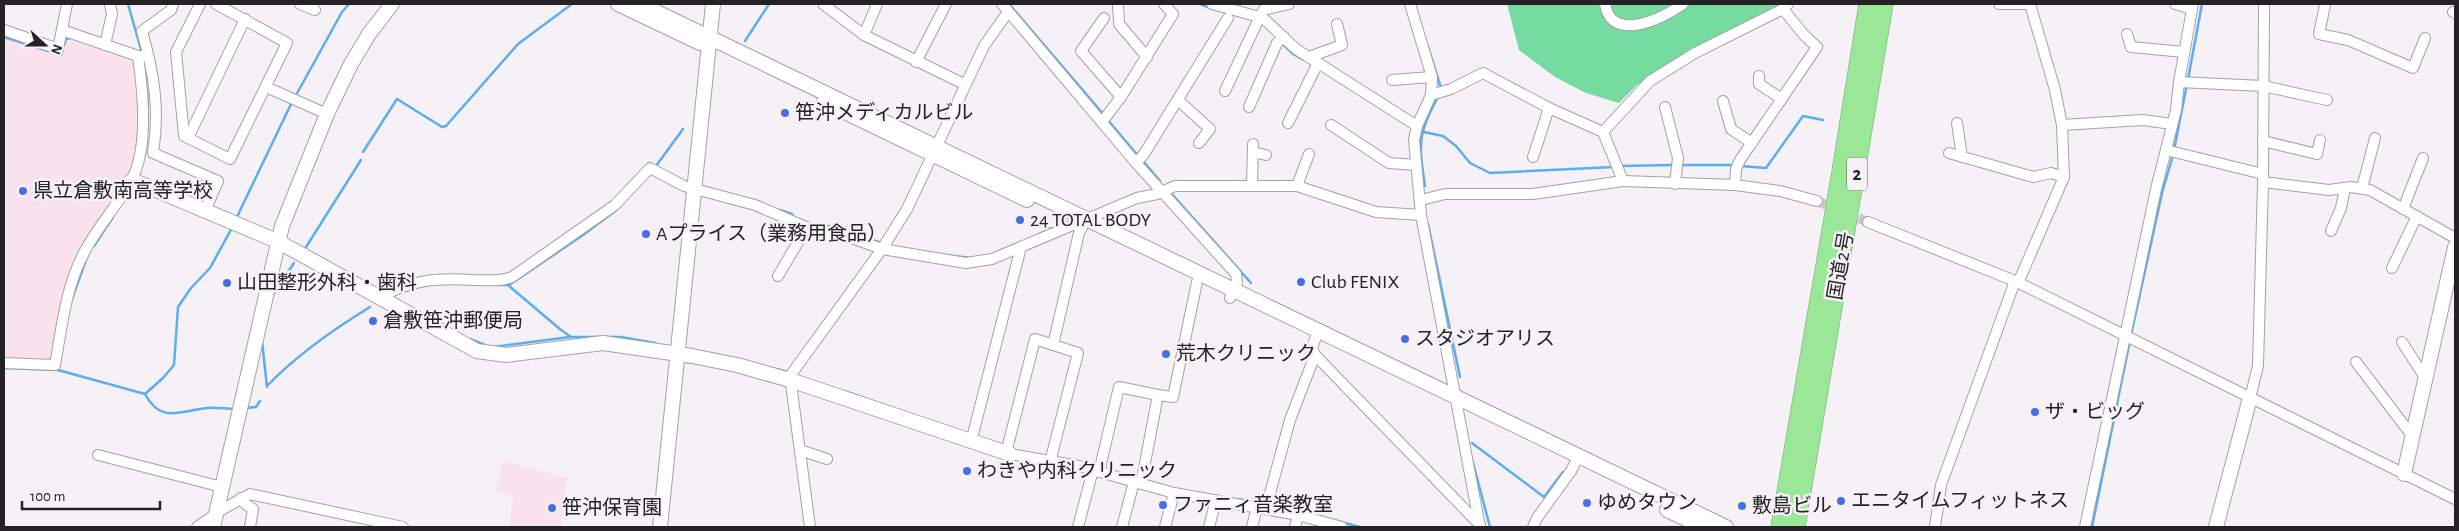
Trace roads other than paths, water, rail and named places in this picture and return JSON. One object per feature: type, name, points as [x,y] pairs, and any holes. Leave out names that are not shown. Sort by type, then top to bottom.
[{"type":"highway","name":"国道2号","points":[[1796,527],[1850,120],[1868,4]]},
{"type":"highway","name":"国道2号","points":[[1780,527],[1821,334],[1884,9]]},
{"type":"highway","points":[[1806,527],[1867,162],[1884,9]]},
{"type":"highway","points":[[1773,527],[1806,318],[1831,177],[1838,140],[1850,120]]},
{"type":"street","points":[[4,30],[58,49],[66,4]]},
{"type":"street","points":[[105,45],[112,14],[110,4]]},
{"type":"street","points":[[4,363],[55,365],[66,299],[84,251],[136,182],[142,137],[142,31],[171,10],[173,4]]},
{"type":"street","points":[[200,4],[176,52],[184,136],[230,159],[287,42],[216,4]]},
{"type":"street","points":[[300,4],[316,10]]},
{"type":"street","points":[[216,523],[222,487],[282,226],[327,114],[350,64],[392,4]]},
{"type":"street","points":[[618,4],[709,42],[934,150],[1197,282],[1232,294]]},
{"type":"street","points":[[640,4],[709,42]]},
{"type":"street","points":[[660,527],[713,4]]},
{"type":"street","points":[[823,4],[839,9],[864,35],[964,84]]},
{"type":"street","points":[[864,35],[877,4]]},
{"type":"street","points":[[916,62],[946,4]]},
{"type":"street","points":[[1118,4],[1119,24],[1147,57]]},
{"type":"street","points":[[1105,119],[1147,57],[1172,14],[1164,4]]},
{"type":"street","points":[[1212,4],[1257,19],[1263,18],[1281,40],[1416,129]]},
{"type":"street","points":[[1225,91],[1257,19],[1263,10],[1289,4]]},
{"type":"street","points":[[1410,4],[1432,77],[1431,95],[1416,129],[1416,165],[1421,215],[1480,526]]},
{"type":"street","points":[[1605,4],[1611,17],[1621,24],[1631,26],[1664,16],[1683,4]]},
{"type":"street","points":[[1935,527],[1941,485],[2017,282],[2064,177],[2062,125],[2055,90],[2030,4],[1999,4]]},
{"type":"street","points":[[2084,527],[2129,339],[2156,189],[2172,124],[2193,6],[2174,4]]},
{"type":"street","points":[[2216,527],[2258,366],[2264,178],[2264,4]]},
{"type":"street","points":[[2323,4],[2319,34],[2348,40],[2413,68],[2425,38]]},
{"type":"street","points":[[1603,132],[1650,81],[1695,53],[1786,6],[1804,35],[1817,47],[1738,165],[1735,185]]},
{"type":"street","points":[[810,527],[790,380],[793,372],[884,246],[907,210],[964,84],[1005,8],[1105,119],[1162,190],[1236,274],[1238,278],[1232,294]]},
{"type":"street","points":[[1104,18],[1081,51],[1121,97]]},
{"type":"street","points":[[1139,160],[1228,18]]},
{"type":"street","points":[[188,138],[245,19]]},
{"type":"street","points":[[1288,123],[1314,63],[1342,45],[1336,24]]},
{"type":"street","points":[[62,30],[143,56]]},
{"type":"street","points":[[2127,34],[2131,47],[2184,52]]},
{"type":"street","points":[[1249,107],[1281,40]]},
{"type":"street","points":[[143,56],[158,104],[158,128],[153,154],[218,181],[205,211]]},
{"type":"street","points":[[1431,95],[1451,89],[1483,72],[1549,108],[1603,132],[1623,181]]},
{"type":"street","points":[[1760,76],[1759,84],[1782,99]]},
{"type":"street","points":[[1392,80],[1432,77]]},
{"type":"street","points":[[2179,82],[2263,86],[2327,100]]},
{"type":"street","points":[[266,87],[327,114]]},
{"type":"street","points":[[1178,100],[1210,129],[1199,143]]},
{"type":"street","points":[[1723,102],[1731,129],[1752,143]]},
{"type":"street","points":[[1665,107],[1678,158],[1675,184]]},
{"type":"street","points":[[1533,157],[1549,108]]},
{"type":"street","points":[[2062,125],[2143,120],[2172,124]]},
{"type":"street","points":[[1957,123],[1962,157]]},
{"type":"street","points":[[1330,124],[1389,164],[1416,165]]},
{"type":"street","points":[[2362,188],[2375,138]]},
{"type":"street","points":[[2263,140],[2317,154],[2320,140]]},
{"type":"street","points":[[1252,185],[1253,148],[1266,155]]},
{"type":"street","points":[[2166,150],[2264,178],[2329,190],[2345,188],[2370,190],[2455,238]]},
{"type":"street","points":[[1949,153],[2033,176],[2051,173],[2064,177]]},
{"type":"street","points":[[1297,186],[1309,154]]},
{"type":"street","points":[[2403,209],[2423,158]]},
{"type":"street","points":[[381,298],[394,290],[422,282],[449,279],[498,281],[512,277],[615,205],[650,168],[695,190],[755,205],[807,227],[884,246],[966,263],[992,259],[1081,223],[1136,198],[1157,194],[1162,190],[1175,186],[1297,186],[1376,212],[1421,215]]},
{"type":"street","points":[[1421,200],[1445,194],[1533,194],[1623,181],[1735,185],[1780,191],[1817,201]]},
{"type":"street","points":[[136,182],[278,242],[477,351],[506,355],[603,343],[737,365],[790,380],[1008,454],[1096,471],[1174,493],[1298,515],[1342,527]]},
{"type":"street","points":[[2331,231],[2341,208],[2345,188]]},
{"type":"street","points":[[2392,268],[2417,216]]},
{"type":"street","points":[[1868,222],[2017,282],[2455,499]]},
{"type":"street","points":[[1081,223],[1576,460],[1726,527]]},
{"type":"street","points":[[1053,345],[1081,223]]},
{"type":"street","points":[[778,276],[807,227]]},
{"type":"street","points":[[971,442],[1020,247]]},
{"type":"street","points":[[2404,474],[2455,247]]},
{"type":"street","points":[[1078,527],[1096,471],[1119,387],[1173,397],[1197,282]]},
{"type":"street","points":[[1317,335],[1312,348],[1315,356],[1480,526]]},
{"type":"street","points":[[1008,454],[1036,339],[1078,354],[1050,462]]},
{"type":"street","points":[[2402,342],[2426,379]]},
{"type":"street","points":[[1252,527],[1262,508],[1290,420],[1315,356]]},
{"type":"street","points":[[2356,362],[2413,437]]},
{"type":"street","points":[[1122,527],[1138,483],[1158,395]]},
{"type":"street","points":[[800,450],[827,459]]},
{"type":"street","points":[[98,455],[222,487]]},
{"type":"street","points":[[1533,527],[1576,460]]},
{"type":"street","points":[[1576,460],[1703,527]]},
{"type":"street","points":[[1165,527],[1174,493]]},
{"type":"street","points":[[198,527],[216,523],[250,494],[402,527]]},
{"type":"street","points":[[1209,527],[1216,500]]},
{"type":"street","points":[[242,501],[253,509],[250,527]]},
{"type":"street","points":[[1295,527],[1298,515]]},
{"type":"waterway","points":[[128,4],[142,53]]},
{"type":"waterway","points":[[295,97],[342,12],[349,4]]},
{"type":"waterway","points":[[363,152],[397,99],[442,127],[446,126],[518,44],[572,4]]},
{"type":"waterway","points":[[745,41],[769,4]]},
{"type":"waterway","points":[[1009,4],[1104,115]]},
{"type":"waterway","points":[[1200,4],[1213,9]]},
{"type":"waterway","points":[[2188,79],[2202,4]]},
{"type":"waterway","points":[[4,37],[61,55],[66,39],[71,38]]},
{"type":"waterway","points":[[1281,42],[1293,54],[1304,60]]},
{"type":"waterway","points":[[1428,47],[1441,88]]},
{"type":"waterway","points":[[143,58],[146,80]]},
{"type":"waterway","points":[[2174,150],[2187,84]]},
{"type":"waterway","points":[[147,91],[148,107]]},
{"type":"waterway","points":[[1425,186],[1421,141],[1430,111],[1437,99]]},
{"type":"waterway","points":[[236,219],[292,102]]},
{"type":"waterway","points":[[1741,166],[1766,168],[1803,116],[1823,120]]},
{"type":"waterway","points":[[1107,119],[1139,157]]},
{"type":"waterway","points":[[656,166],[683,129]]},
{"type":"waterway","points":[[1419,131],[1443,136],[1456,146],[1470,163],[1490,173],[1614,167]]},
{"type":"waterway","points":[[2131,335],[2162,193],[2173,155]]},
{"type":"waterway","points":[[306,247],[361,160]]},
{"type":"waterway","points":[[1143,161],[1160,181]]},
{"type":"waterway","points":[[1619,166],[1674,165]]},
{"type":"waterway","points":[[1679,165],[1736,165]]},
{"type":"waterway","points":[[619,207],[653,171]]},
{"type":"waterway","points":[[1170,192],[1251,283]]},
{"type":"waterway","points":[[780,210],[792,214],[794,218]]},
{"type":"waterway","points":[[509,285],[615,211]]},
{"type":"waterway","points":[[94,246],[113,217]]},
{"type":"waterway","points":[[1428,224],[1460,377]]},
{"type":"waterway","points":[[145,394],[174,365],[178,307],[191,288],[210,268],[233,226]]},
{"type":"waterway","points":[[821,227],[829,226],[846,232]]},
{"type":"waterway","points":[[1037,235],[1051,228]]},
{"type":"waterway","points":[[866,238],[882,243]]},
{"type":"waterway","points":[[946,255],[971,258]]},
{"type":"waterway","points":[[72,299],[87,257]]},
{"type":"waterway","points":[[273,295],[294,263]]},
{"type":"waterway","points":[[496,285],[508,285],[571,337],[621,337],[655,343]]},
{"type":"waterway","points":[[397,294],[418,287]]},
{"type":"waterway","points":[[268,385],[316,343],[370,307]]},
{"type":"waterway","points":[[493,347],[570,337]]},
{"type":"waterway","points":[[470,339],[485,345]]},
{"type":"waterway","points":[[2092,527],[2130,340]]},
{"type":"waterway","points":[[262,341],[267,387]]},
{"type":"waterway","points":[[715,354],[788,372]]},
{"type":"waterway","points":[[4,368],[58,370],[145,394],[151,403],[165,412],[180,413],[210,408],[235,409]]},
{"type":"waterway","points":[[844,391],[893,408]]},
{"type":"waterway","points":[[246,408],[256,407],[260,401]]},
{"type":"waterway","points":[[1472,443],[1544,497],[1563,472]]},
{"type":"waterway","points":[[1472,459],[1490,527]]},
{"type":"waterway","points":[[1237,499],[1264,503]]},
{"type":"waterway","points":[[1270,503],[1360,527]]},
{"type":"tunnel","points":[[1817,201],[1868,222]]},
{"type":"place","name":"笹沖メディカルビル","points":[[785,113]]},
{"type":"place","name":"県立倉敷南高等学校","points":[[23,191]]},
{"type":"place","name":"24 TOTAL BODY","points":[[1020,220]]},
{"type":"place","name":"Aプライス（業務用食品）","points":[[646,234]]},
{"type":"place","name":"Club FENIX","points":[[1301,282]]},
{"type":"place","name":"山田整形外科・歯科","points":[[227,283]]},
{"type":"place","name":"倉敷笹沖郵便局","points":[[373,321]]},
{"type":"place","name":"スタジオアリス","points":[[1405,339]]},
{"type":"place","name":"荒木クリニック","points":[[1166,354]]},
{"type":"place","name":"ザ・ビッグ","points":[[2035,412]]},
{"type":"place","name":"わきや内科クリニック","points":[[967,471]]},
{"type":"place","name":"エニタイムフィットネス","points":[[1841,501]]},
{"type":"place","name":"ゆめタウン","points":[[1587,503]]},
{"type":"place","name":"ファニィ音楽教室","points":[[1163,505]]},
{"type":"place","name":"敷島ビル","points":[[1742,506]]},
{"type":"place","name":"笹沖保育園","points":[[552,508]]}]
